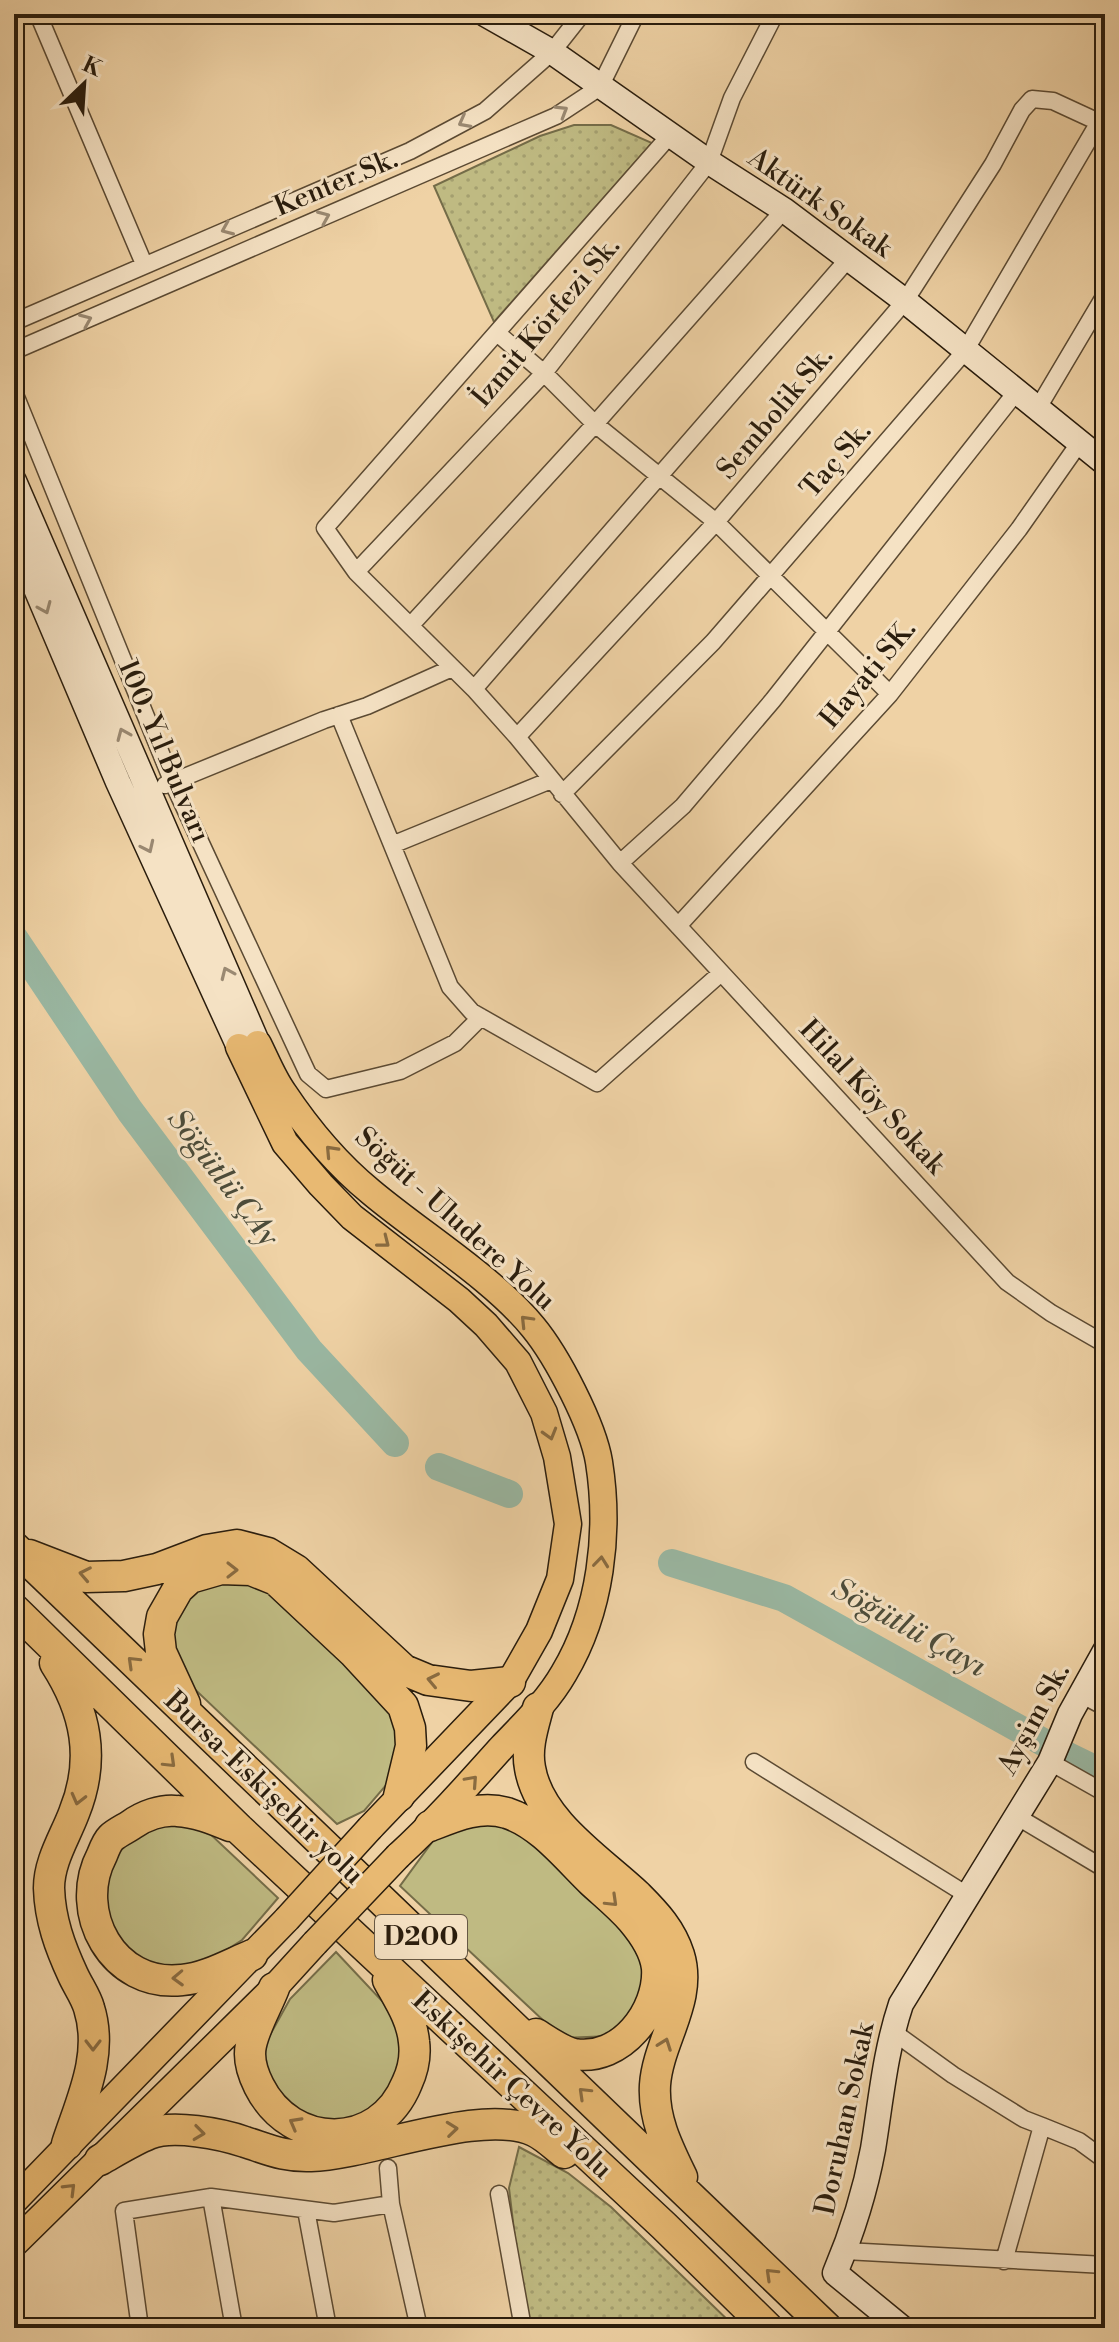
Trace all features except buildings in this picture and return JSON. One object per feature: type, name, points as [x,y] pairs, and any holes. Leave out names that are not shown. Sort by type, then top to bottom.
[{"type":"highway","points":[[16,1549],[86,1577],[124,1576],[157,1569],[207,1550],[237,1545],[268,1553],[296,1570],[404,1670],[428,1680],[471,1686],[510,1682]]},
{"type":"highway","name":"Bursa-Eskişehir yolu","points":[[16,1549],[827,2328]]},
{"type":"highway","points":[[204,1731],[182,1700],[161,1652],[159,1634],[162,1617],[178,1589],[190,1578],[221,1569],[251,1570],[276,1580],[354,1653],[403,1706],[410,1728],[411,1746],[399,1796]]},
{"type":"highway","points":[[22,1617],[72,1690],[88,1756],[75,1811],[57,1852],[49,1885],[57,1939],[89,2008],[95,2043],[92,2068],[67,2144]]},
{"type":"highway","name":"Eskişehir Çevre Yolu","points":[[22,1617],[239,1829],[664,2226],[768,2328]]},
{"type":"highway","points":[[538,1708],[529,1766],[549,1814],[663,1921],[680,1956],[682,1992],[661,2055],[655,2084],[656,2113],[665,2142],[692,2197]]},
{"type":"highway","points":[[239,1829],[203,1815],[174,1810],[142,1817],[110,1839],[92,1873],[90,1900],[97,1928],[115,1957],[142,1976],[182,1981],[252,1955]]},
{"type":"highway","points":[[430,1826],[463,1813],[490,1810],[509,1814],[535,1828],[632,1920],[651,1948],[657,1968],[648,2013],[633,2032],[613,2047],[574,2054],[497,2010]]},
{"type":"highway","points":[[274,1988],[250,2046],[252,2073],[266,2100],[289,2123],[304,2129],[324,2135],[359,2130],[381,2120],[393,2109],[401,2097],[415,2058],[410,2020],[375,1957]]},
{"type":"highway","points":[[100,2160],[151,2132],[198,2132],[242,2141],[288,2157],[318,2156],[386,2145],[439,2130],[506,2124],[536,2132],[664,2226]]},
{"type":"main road","name":"Söğüt - Uludere Yolu","points":[[14,2201],[287,1919],[399,1796],[510,1682],[539,1631],[560,1579],[568,1524],[557,1457],[544,1413],[518,1362],[459,1300],[352,1217],[285,1143],[249,1046]]},
{"type":"main road","name":"Söğüt - Uludere Yolu","points":[[14,2244],[274,1988],[538,1708],[564,1673],[577,1645],[600,1571],[604,1523],[599,1459],[572,1387],[533,1327],[491,1287],[368,1190],[324,1145],[249,1046]]},
{"type":"street","points":[[38,14],[144,264]]},
{"type":"street","name":"Aktürk Sokak","points":[[485,14],[552,52],[709,162],[784,210],[905,301],[1105,463]]},
{"type":"street","name":"Kenter Sk.","points":[[14,322],[410,151],[485,111],[552,52],[582,14]]},
{"type":"street","points":[[600,87],[636,14]]},
{"type":"street","name":"İzmit Körfezi Sk.","points":[[356,572],[544,373],[709,162],[732,98],[775,14]]},
{"type":"street","name":"Kenter Sk.","points":[[14,351],[556,116],[600,87]]},
{"type":"street","name":"Sembolik Sk.","points":[[517,737],[716,522],[905,301],[993,164],[1022,110],[1032,99],[1053,101],[1102,124]]},
{"type":"street","name":"Taç Sk.","points":[[562,794],[713,642],[965,351],[1102,124]]},
{"type":"street","points":[[562,794],[474,689],[356,572],[325,528],[671,134]]},
{"type":"street","points":[[411,625],[595,424],[784,210]]},
{"type":"street","points":[[474,689],[849,258]]},
{"type":"street","points":[[1038,408],[1105,295]]},
{"type":"street","points":[[497,333],[544,373],[595,424],[716,522],[890,694]]},
{"type":"street","points":[[620,863],[683,806],[828,631],[1017,391]]},
{"type":"street","points":[[14,392],[173,783],[308,1074],[326,1089],[400,1071],[455,1043],[481,1017]]},
{"type":"street","name":"Hayati SK.","points":[[678,926],[890,694],[1019,529],[1080,442]]},
{"type":"street","name":"100. Yıl Bulvarı","points":[[14,481],[148,791],[249,1046]]},
{"type":"street","name":"100. Yıl Bulvarı","points":[[14,537],[118,782],[249,1046]]},
{"type":"street","points":[[148,791],[367,706],[452,668]]},
{"type":"street","points":[[339,715],[450,987],[472,1012],[597,1083],[721,973]]},
{"type":"street","points":[[392,845],[551,780]]},
{"type":"street","name":"Hilal Köy Sokak","points":[[562,794],[620,863],[1007,1282],[1051,1313],[1105,1344]]},
{"type":"street","name":"Ayşim Sk.","points":[[1016,1816],[1050,1762],[1080,1694],[1105,1651]]},
{"type":"street","points":[[1080,1694],[1105,1707]]},
{"type":"street","points":[[754,1762],[967,1895]]},
{"type":"street","points":[[1050,1762],[1105,1793]]},
{"type":"street","points":[[1016,1816],[1105,1869]]},
{"type":"street","name":"Doruhan Sokak","points":[[840,2262],[852,2233],[872,2151],[892,2031],[901,2004],[1016,1816]]},
{"type":"street","points":[[892,2031],[953,2075],[1024,2119],[1079,2141],[1105,2160]]},
{"type":"street","points":[[1004,2261],[1042,2126]]},
{"type":"street","points":[[388,2168],[391,2204],[419,2328]]},
{"type":"street","points":[[499,2194],[523,2328]]},
{"type":"street","points":[[140,2328],[124,2211],[211,2197],[334,2213],[391,2204]]},
{"type":"street","points":[[211,2197],[234,2328]]},
{"type":"street","points":[[306,2210],[328,2328]]},
{"type":"street","points":[[840,2262],[1004,2261],[1105,2265]]},
{"type":"street","points":[[840,2262],[902,2328]]},
{"type":"shaded area","points":[[574,125],[611,125],[652,143],[494,322],[434,186],[540,136]]},
{"type":"shaded area","points":[[243,1579],[267,1590],[383,1699],[401,1736],[393,1777],[364,1811],[337,1824],[185,1680],[171,1652],[174,1622],[189,1596],[214,1582]]},
{"type":"shaded area","points":[[179,1820],[206,1830],[278,1898],[242,1940],[200,1967],[142,1965],[105,1926],[106,1868],[120,1846],[145,1825]]},
{"type":"shaded area","points":[[473,1820],[509,1824],[528,1835],[631,1934],[643,1956],[643,2008],[611,2036],[562,2038],[400,1886],[433,1841]]},
{"type":"shaded area","points":[[336,1952],[383,2002],[404,2039],[400,2077],[378,2109],[342,2123],[300,2114],[270,2089],[260,2053],[290,1999]]},
{"type":"shaded area","points":[[519,2147],[568,2173],[611,2207],[736,2328],[531,2328],[509,2188]]},
{"type":"waterway","name":"Söğütlü ÇAy","points":[[14,938],[130,1111],[309,1350],[395,1443]]},
{"type":"waterway","name":"Söğütlü ÇAy","points":[[439,1467],[509,1494]]},
{"type":"waterway","name":"Söğütlü Çayı","points":[[672,1563],[784,1598],[1105,1774]]}]
